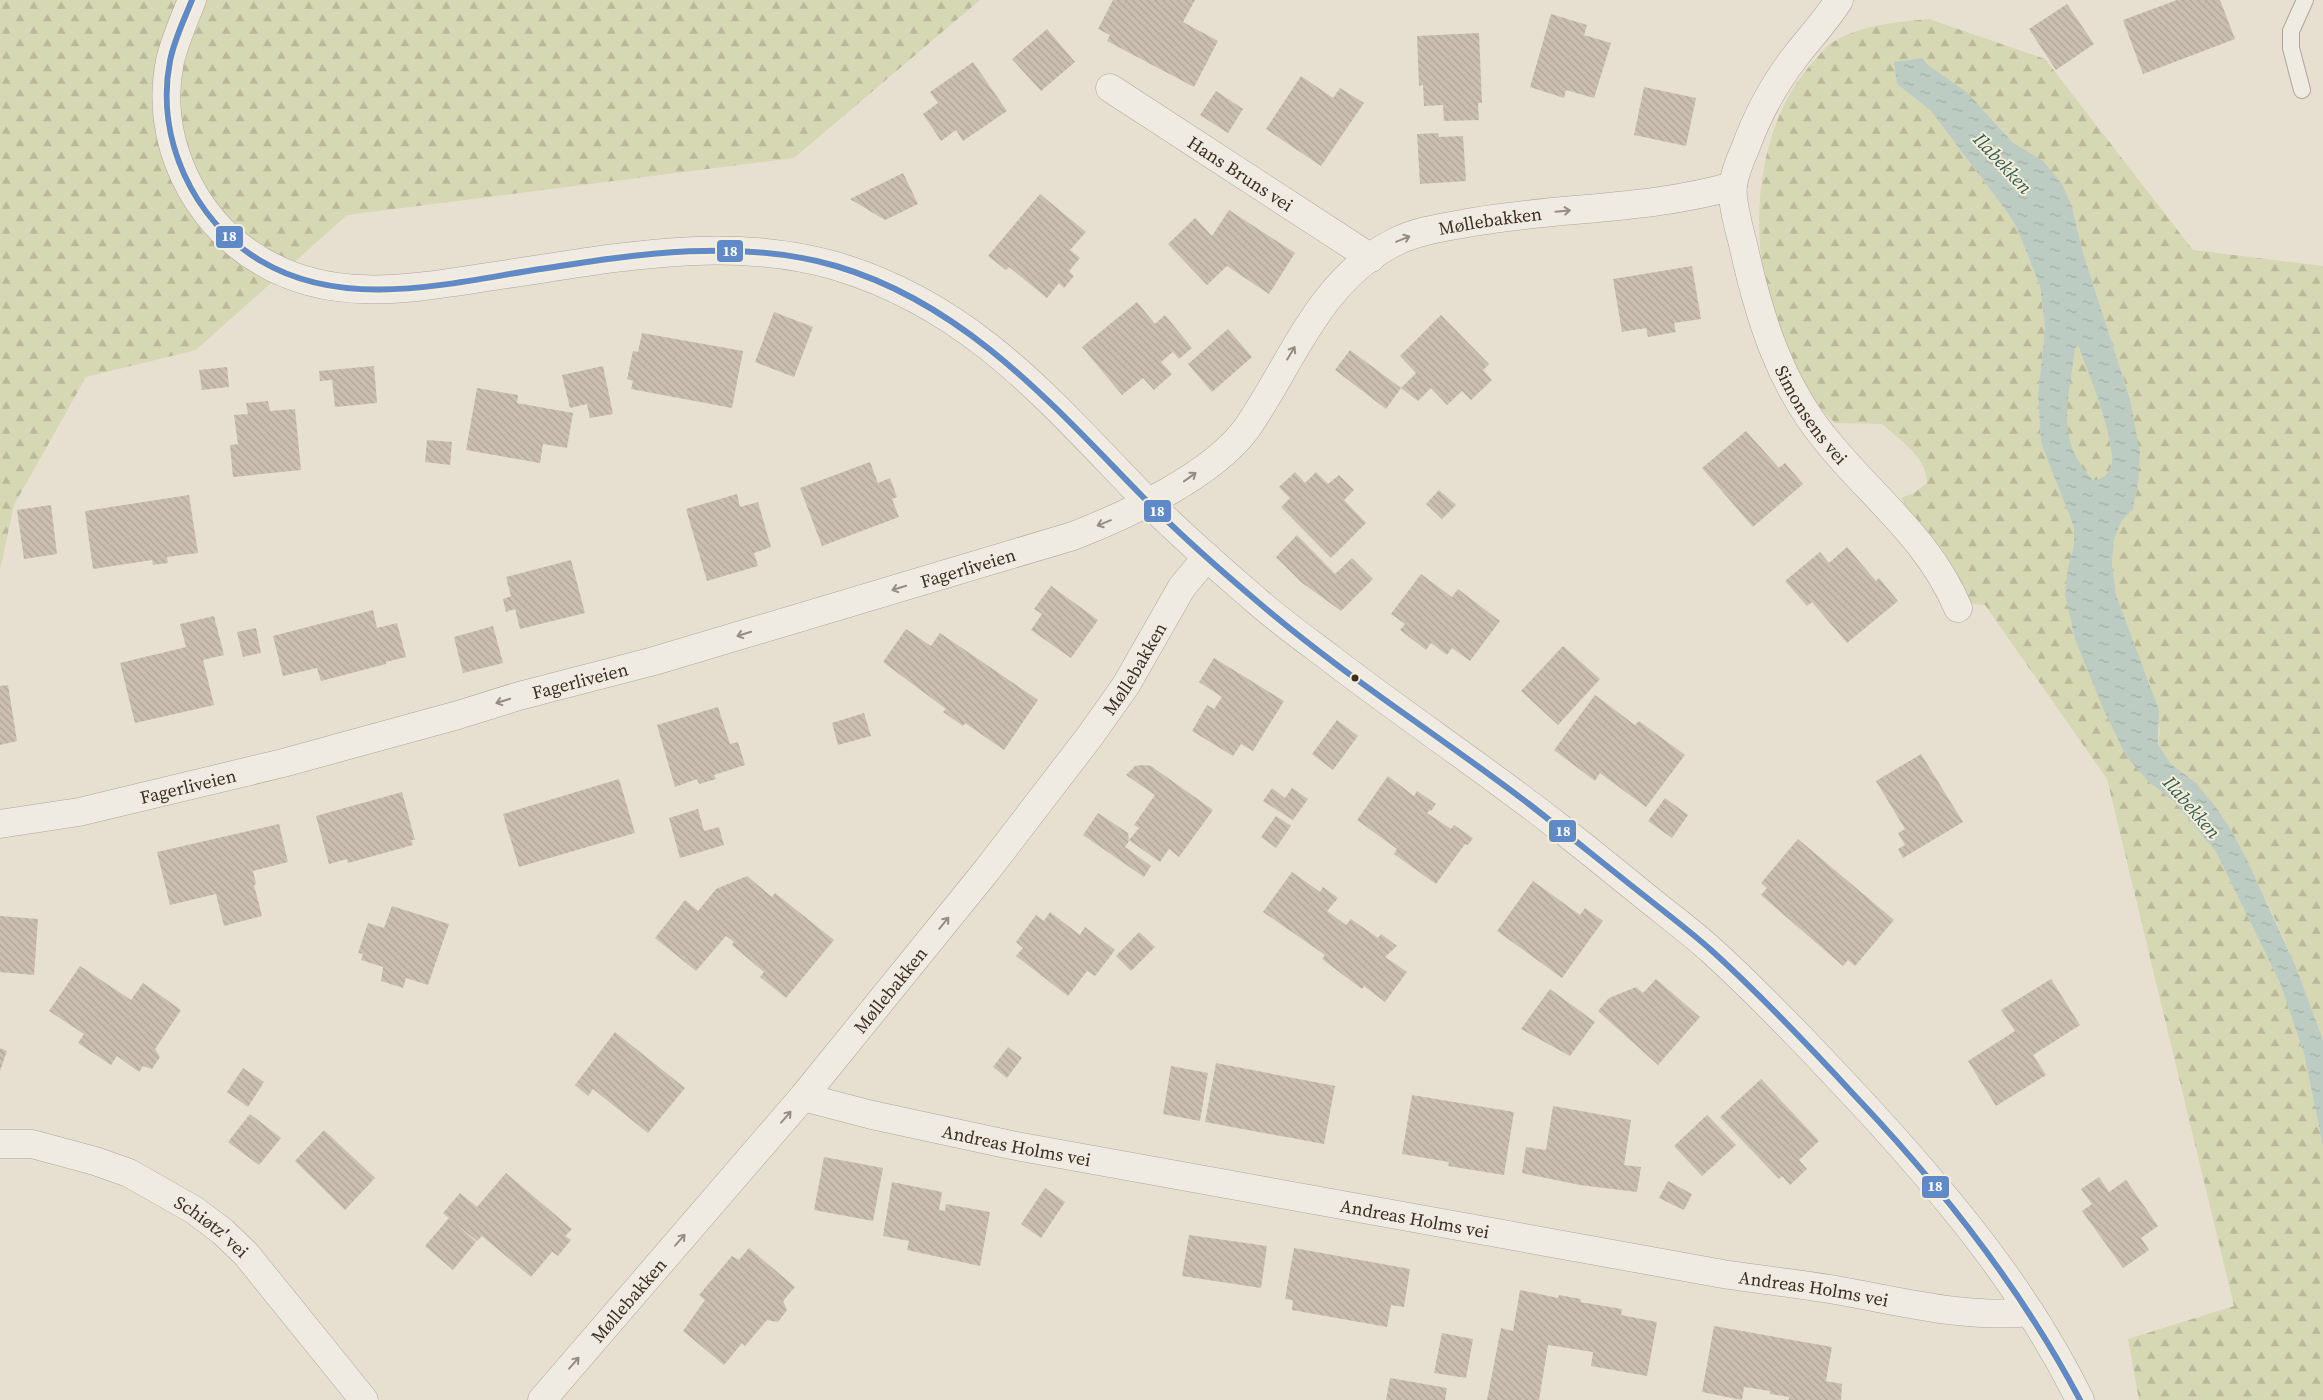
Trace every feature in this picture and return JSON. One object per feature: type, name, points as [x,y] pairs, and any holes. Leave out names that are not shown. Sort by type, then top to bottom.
[{"type":"street","points":[[192,0],[176,40],[169,68],[167,106],[172,143],[184,178],[204,210],[229,237],[256,259],[287,275],[322,286],[358,291],[437,285],[638,256],[740,249],[798,256],[873,278],[916,297],[958,323],[994,349],[1066,415],[1148,502],[1265,608],[1392,706],[1558,826],[1708,947],[1799,1035],[1910,1155],[1968,1223],[2056,1351],[2080,1400]]},
{"type":"street","points":[[1733,186],[1744,150],[1774,87],[1795,57],[1827,20],[1839,0]]},
{"type":"street","name":"Hans Bruns vei","points":[[1110,88],[1371,258]]},
{"type":"street","name":"Møllebakken","points":[[1148,502],[1178,486],[1218,456],[1246,429],[1312,319],[1338,287],[1362,263],[1393,244],[1424,231],[1504,217],[1604,208],[1691,195],[1733,186]]},
{"type":"street","name":"Simonsens vei","points":[[1733,186],[1739,227],[1754,296],[1767,336],[1783,374],[1830,446],[1920,541],[1949,586],[1958,608]]},
{"type":"street","name":"Fagerliveien","points":[[0,824],[79,812],[283,763],[458,715],[519,696],[654,661],[1073,536],[1118,518],[1148,502]]},
{"type":"street","name":"Møllebakken","points":[[542,1400],[803,1097],[987,870],[1090,736],[1126,684],[1182,587],[1207,557]]},
{"type":"street","name":"Andreas Holms vei","points":[[803,1097],[872,1115],[1011,1144],[1723,1274],[1841,1291],[1891,1302],[1983,1314],[2030,1312]]},
{"type":"street","name":"Schiøtz' vei","points":[[0,1144],[32,1144],[95,1161],[129,1173],[194,1210],[222,1231],[246,1254],[364,1400]]},
{"type":"lane","points":[[2302,90],[2291,48],[2291,31],[2305,0]]},
{"type":"green space","points":[[0,0],[980,0],[794,158],[347,215],[196,350],[86,377],[14,505],[0,570]]},
{"type":"green space","points":[[1929,19],[2045,59],[2193,250],[2323,266],[2323,1040],[2296,967],[2276,921],[2230,828],[2196,783],[2170,763],[2158,744],[2160,730],[2150,684],[2133,645],[2116,595],[2112,563],[2114,538],[2121,522],[2133,509],[2138,483],[2130,399],[2083,253],[2072,207],[2043,162],[2012,142],[1968,93],[1927,64],[1923,58],[1897,84],[1931,111],[2016,226],[2040,286],[2045,328],[2038,395],[2041,443],[2074,527],[2074,545],[2068,567],[2149,782],[2174,801],[2216,852],[2280,983],[2304,1054],[2323,1146],[2323,1400],[2139,1400],[2128,1339],[2234,1306],[2107,779],[1985,605],[1967,603],[1901,498],[1914,493],[1927,483],[1926,473],[1917,457],[1911,449],[1882,424],[1835,423],[1815,402],[1802,383],[1773,315],[1765,284],[1760,250],[1759,216],[1768,148],[1779,116],[1795,86],[1830,44],[1865,29]]},
{"type":"green space","points":[[2078,344],[2106,424],[2112,456],[2111,467],[2108,472],[2102,478],[2094,481],[2078,464],[2068,437],[2068,393],[2075,349]]},
{"type":"water","name":"Ilabekken","points":[[1923,58],[1927,64],[1968,93],[2012,142],[2043,161],[2062,184],[2072,207],[2083,253],[2130,399],[2140,453],[2138,483],[2133,509],[2121,522],[2114,539],[2112,563],[2116,595],[2159,710],[2158,744],[2170,763],[2196,783],[2230,828],[2248,862],[2296,967],[2323,1040],[2323,1146],[2304,1054],[2280,983],[2216,852],[2174,801],[2149,782],[2126,756],[2103,708],[2075,639],[2065,594],[2068,567],[2074,545],[2074,527],[2041,443],[2038,395],[2045,328],[2040,286],[2016,226],[2007,212],[1931,111],[1897,84],[1894,62]],"holes":[[[2078,345],[2106,424],[2112,456],[2111,467],[2108,472],[2102,478],[2094,481],[2081,466],[2073,451],[2067,419],[2075,349]]]},
{"type":"building","points":[[1113,0],[1195,0],[1183,22],[1218,41],[1194,87],[1107,41],[1110,35],[1098,29]]},
{"type":"building","points":[[2177,0],[2220,0],[2235,39],[2143,74],[2123,20]]},
{"type":"building","points":[[2067,4],[2094,44],[2056,70],[2029,29]]},
{"type":"building","points":[[1551,14],[1587,25],[1584,35],[1611,43],[1594,98],[1566,90],[1564,98],[1530,87]]},
{"type":"building","points":[[1047,29],[1075,62],[1041,91],[1012,59]]},
{"type":"building","points":[[1479,33],[1482,103],[1478,103],[1479,120],[1444,121],[1443,105],[1424,106],[1423,85],[1419,86],[1417,36]]},
{"type":"building","points":[[973,62],[1007,111],[963,141],[956,130],[941,141],[923,114],[938,103],[930,92]]},
{"type":"building","points":[[1301,76],[1333,98],[1340,88],[1364,103],[1321,166],[1266,129]]},
{"type":"building","points":[[1644,87],[1696,98],[1686,146],[1634,135]]},
{"type":"building","points":[[1216,91],[1243,109],[1228,133],[1200,115]]},
{"type":"building","points":[[1438,133],[1439,137],[1463,136],[1466,181],[1420,184],[1417,134]]},
{"type":"building","points":[[903,173],[918,204],[885,220],[850,199]]},
{"type":"building","points":[[1040,194],[1086,232],[1070,250],[1080,258],[1069,271],[1074,276],[1064,288],[1059,283],[1047,298],[1009,267],[1006,270],[988,256]]},
{"type":"building","points":[[1229,210],[1295,253],[1269,294],[1227,266],[1207,285],[1168,244],[1195,218],[1212,236]]},
{"type":"building","points":[[1692,266],[1701,319],[1674,323],[1676,332],[1648,337],[1646,328],[1622,332],[1613,279]]},
{"type":"building","points":[[1137,302],[1155,324],[1165,315],[1192,348],[1179,359],[1173,352],[1161,362],[1172,374],[1154,390],[1143,378],[1122,395],[1082,347]]},
{"type":"building","points":[[774,312],[813,327],[794,377],[755,362]]},
{"type":"building","points":[[1441,315],[1489,364],[1483,370],[1492,380],[1471,400],[1462,391],[1447,405],[1431,388],[1418,401],[1401,388],[1416,373],[1400,356]]},
{"type":"building","points":[[1228,329],[1252,357],[1212,392],[1188,364]]},
{"type":"building","points":[[642,333],[743,351],[732,408],[631,389],[633,381],[627,379],[633,351],[638,352]]},
{"type":"building","points":[[1350,350],[1401,388],[1386,409],[1335,370]]},
{"type":"building","points":[[374,366],[377,403],[335,407],[332,380],[320,381],[319,371]]},
{"type":"building","points":[[603,366],[613,414],[590,418],[587,404],[570,408],[562,375]]},
{"type":"building","points":[[227,367],[229,387],[202,390],[199,370]]},
{"type":"building","points":[[477,388],[518,395],[517,403],[573,413],[567,448],[543,444],[540,463],[466,450]]},
{"type":"building","points":[[268,401],[270,411],[295,409],[301,470],[233,477],[230,445],[238,444],[234,415],[248,414],[246,403]]},
{"type":"building","points":[[1746,431],[1779,468],[1785,463],[1803,484],[1753,527],[1702,468]]},
{"type":"building","points":[[427,440],[452,442],[450,465],[425,462]]},
{"type":"building","points":[[870,462],[878,483],[890,478],[897,497],[892,499],[899,517],[822,546],[800,488]]},
{"type":"building","points":[[1295,472],[1305,483],[1316,472],[1328,484],[1339,475],[1354,490],[1344,500],[1366,523],[1331,558],[1281,507],[1290,498],[1279,487]]},
{"type":"building","points":[[1439,490],[1456,505],[1442,519],[1426,504]]},
{"type":"building","points":[[737,494],[740,507],[758,502],[771,547],[754,553],[758,566],[707,581],[686,509]]},
{"type":"building","points":[[189,495],[198,553],[167,557],[168,563],[153,565],[152,560],[93,569],[85,511]]},
{"type":"building","points":[[51,505],[57,554],[24,559],[17,510]]},
{"type":"building","points":[[1297,535],[1335,574],[1352,558],[1373,579],[1341,611],[1301,582],[1276,557]]},
{"type":"building","points":[[1847,547],[1876,581],[1879,578],[1898,601],[1847,643],[1812,602],[1807,606],[1785,581],[1820,552],[1829,563]]},
{"type":"building","points":[[571,560],[585,613],[520,629],[515,609],[506,612],[503,599],[511,596],[506,577]]},
{"type":"building","points":[[1421,574],[1452,597],[1458,589],[1500,621],[1470,661],[1452,648],[1447,655],[1431,643],[1426,650],[1400,630],[1405,624],[1391,614]]},
{"type":"building","points":[[1051,586],[1098,620],[1071,658],[1031,630],[1042,614],[1034,609]]},
{"type":"building","points":[[373,610],[377,628],[397,623],[406,657],[321,681],[317,668],[283,676],[273,636]]},
{"type":"building","points":[[214,616],[224,655],[203,660],[214,705],[135,723],[120,663],[186,647],[180,624]]},
{"type":"building","points":[[493,626],[503,663],[463,673],[454,637]]},
{"type":"building","points":[[256,628],[261,653],[243,657],[237,632]]},
{"type":"building","points":[[906,629],[931,646],[940,633],[1038,700],[1004,750],[965,723],[963,726],[943,712],[946,709],[883,662]]},
{"type":"building","points":[[1563,646],[1600,679],[1558,725],[1521,691]]},
{"type":"building","points":[[1214,658],[1284,701],[1253,751],[1241,744],[1233,756],[1192,731],[1207,705],[1214,709],[1222,697],[1199,682]]},
{"type":"building","points":[[8,685],[17,741],[0,745],[0,686]]},
{"type":"building","points":[[1595,695],[1635,725],[1639,721],[1685,755],[1646,807],[1600,773],[1595,781],[1554,750]]},
{"type":"building","points":[[718,707],[730,744],[738,742],[745,765],[714,775],[716,779],[699,784],[697,779],[675,787],[657,725]]},
{"type":"building","points":[[864,713],[871,736],[838,745],[832,723]]},
{"type":"building","points":[[1337,720],[1358,736],[1333,770],[1312,754]]},
{"type":"building","points":[[1921,754],[1963,822],[1903,858],[1898,849],[1905,845],[1898,833],[1905,829],[1876,781]]},
{"type":"building","points":[[1135,766],[1151,766],[1213,810],[1179,857],[1169,849],[1160,862],[1129,840],[1139,828],[1134,825],[1155,795],[1126,775]]},
{"type":"building","points":[[1388,776],[1414,796],[1417,791],[1436,804],[1427,813],[1451,829],[1454,825],[1473,838],[1468,845],[1465,844],[1436,884],[1394,854],[1397,849],[1357,820]]},
{"type":"building","points":[[619,779],[635,833],[519,867],[503,814]]},
{"type":"building","points":[[1272,788],[1285,798],[1292,788],[1308,799],[1293,820],[1263,801]]},
{"type":"building","points":[[402,792],[415,840],[411,840],[413,845],[348,863],[347,859],[329,864],[316,816]]},
{"type":"building","points":[[1665,798],[1688,815],[1672,838],[1648,821]]},
{"type":"building","points":[[698,809],[704,831],[719,827],[724,845],[680,858],[669,818]]},
{"type":"building","points":[[1098,813],[1128,833],[1129,841],[1125,847],[1151,866],[1144,877],[1083,835]]},
{"type":"building","points":[[1276,816],[1291,826],[1276,848],[1261,837]]},
{"type":"building","points":[[279,824],[288,862],[253,871],[256,884],[254,885],[262,916],[224,926],[216,894],[170,905],[157,852]]},
{"type":"building","points":[[1798,839],[1894,920],[1855,966],[1848,960],[1843,966],[1761,895],[1767,888],[1761,883]]},
{"type":"building","points":[[1292,872],[1320,892],[1323,887],[1338,898],[1327,911],[1346,925],[1351,919],[1378,938],[1381,934],[1397,946],[1385,957],[1407,972],[1385,1002],[1364,986],[1362,989],[1322,959],[1325,955],[1263,912]]},
{"type":"building","points":[[747,876],[772,897],[775,893],[834,940],[786,998],[760,977],[764,972],[732,945],[734,942],[726,936],[696,971],[655,938],[685,900],[698,911],[716,889]]},
{"type":"building","points":[[1533,881],[1580,915],[1585,908],[1603,921],[1562,978],[1497,931]]},
{"type":"building","points":[[392,906],[449,924],[428,985],[406,978],[403,988],[381,981],[383,967],[361,960],[363,954],[358,953],[368,923],[384,928]]},
{"type":"building","points":[[1050,912],[1080,935],[1085,927],[1115,950],[1095,976],[1087,971],[1068,996],[1016,956],[1023,948],[1016,942],[1036,915],[1044,921]]},
{"type":"building","points":[[0,916],[38,919],[34,975],[0,972]]},
{"type":"building","points":[[1139,932],[1155,947],[1131,971],[1116,956]]},
{"type":"building","points":[[80,966],[131,1000],[143,983],[181,1010],[155,1049],[160,1057],[152,1069],[143,1066],[139,1072],[117,1056],[111,1065],[78,1043],[84,1034],[49,1011]]},
{"type":"building","points":[[1656,979],[1700,1017],[1658,1065],[1598,1011],[1609,998],[1636,987],[1643,993]]},
{"type":"building","points":[[2051,979],[2080,1025],[2033,1055],[2046,1075],[1996,1106],[1968,1061],[2015,1031],[2001,1010]]},
{"type":"building","points":[[1550,989],[1595,1022],[1570,1056],[1521,1029]]},
{"type":"building","points":[[615,1032],[685,1088],[648,1133],[593,1089],[588,1096],[575,1085]]},
{"type":"building","points":[[1008,1047],[1022,1058],[1007,1078],[993,1067]]},
{"type":"building","points":[[0,1048],[7,1051],[0,1071]]},
{"type":"building","points":[[1216,1063],[1335,1086],[1324,1144],[1205,1122]]},
{"type":"building","points":[[1171,1066],[1208,1073],[1200,1121],[1163,1114]]},
{"type":"building","points":[[243,1068],[264,1082],[248,1107],[227,1092]]},
{"type":"building","points":[[1761,1079],[1819,1141],[1799,1160],[1807,1169],[1790,1185],[1782,1176],[1779,1179],[1720,1117]]},
{"type":"building","points":[[1412,1095],[1514,1112],[1504,1175],[1448,1166],[1449,1162],[1402,1154]]},
{"type":"building","points":[[1553,1106],[1631,1120],[1624,1165],[1641,1167],[1637,1192],[1580,1185],[1522,1173],[1526,1147],[1546,1150]]},
{"type":"building","points":[[250,1114],[281,1138],[259,1165],[228,1142]]},
{"type":"building","points":[[1707,1115],[1736,1145],[1702,1176],[1674,1146]]},
{"type":"building","points":[[324,1130],[375,1178],[345,1210],[295,1161]]},
{"type":"building","points":[[824,1157],[883,1168],[873,1221],[814,1210]]},
{"type":"building","points":[[506,1173],[572,1229],[565,1236],[571,1240],[558,1256],[552,1252],[531,1277],[482,1236],[477,1241],[457,1225],[476,1242],[453,1270],[425,1246],[449,1218],[443,1213],[460,1193],[477,1207]]},
{"type":"building","points":[[2099,1177],[2109,1192],[2126,1180],[2158,1226],[2141,1238],[2149,1250],[2123,1268],[2082,1211],[2092,1204],[2081,1189]]},
{"type":"building","points":[[1668,1181],[1692,1194],[1684,1210],[1659,1198]]},
{"type":"building","points":[[892,1182],[942,1192],[939,1210],[945,1211],[946,1204],[990,1212],[980,1266],[907,1250],[909,1241],[883,1236]]},
{"type":"building","points":[[1045,1188],[1065,1202],[1041,1238],[1021,1224]]},
{"type":"building","points":[[1189,1235],[1267,1246],[1261,1288],[1182,1276]]},
{"type":"building","points":[[749,1248],[795,1287],[783,1301],[787,1310],[778,1322],[767,1320],[745,1346],[742,1343],[724,1365],[683,1331],[705,1300],[699,1295],[732,1256],[739,1260]]},
{"type":"building","points":[[1294,1248],[1410,1269],[1404,1307],[1391,1305],[1387,1327],[1292,1310],[1293,1300],[1285,1299]]},
{"type":"building","points":[[1520,1290],[1558,1298],[1559,1295],[1581,1299],[1580,1302],[1622,1309],[1621,1315],[1657,1322],[1647,1376],[1591,1366],[1593,1352],[1548,1345],[1539,1400],[1487,1400],[1501,1328],[1513,1331]]},
{"type":"building","points":[[1714,1326],[1832,1347],[1826,1381],[1842,1384],[1841,1400],[1789,1400],[1789,1397],[1770,1394],[1770,1391],[1744,1387],[1742,1400],[1702,1392]]},
{"type":"building","points":[[1442,1333],[1473,1339],[1466,1378],[1434,1373]]},
{"type":"building","points":[[1390,1378],[1447,1388],[1445,1400],[1386,1400]]},
{"type":"transit line","name":"18","points":[[192,0],[170,61],[167,90],[168,119],[174,148],[184,175],[198,200],[216,224],[237,244],[261,261],[293,276],[327,285],[362,289],[398,289],[434,286],[577,263],[651,254],[688,251],[763,253],[800,257],[836,266],[883,283],[926,305],[966,332],[1004,361],[1040,394],[1171,525],[1258,602],[1358,681],[1529,804],[1696,937],[1749,986],[1804,1041],[1889,1133],[1950,1204],[2006,1279],[2057,1359],[2080,1400]]}]
